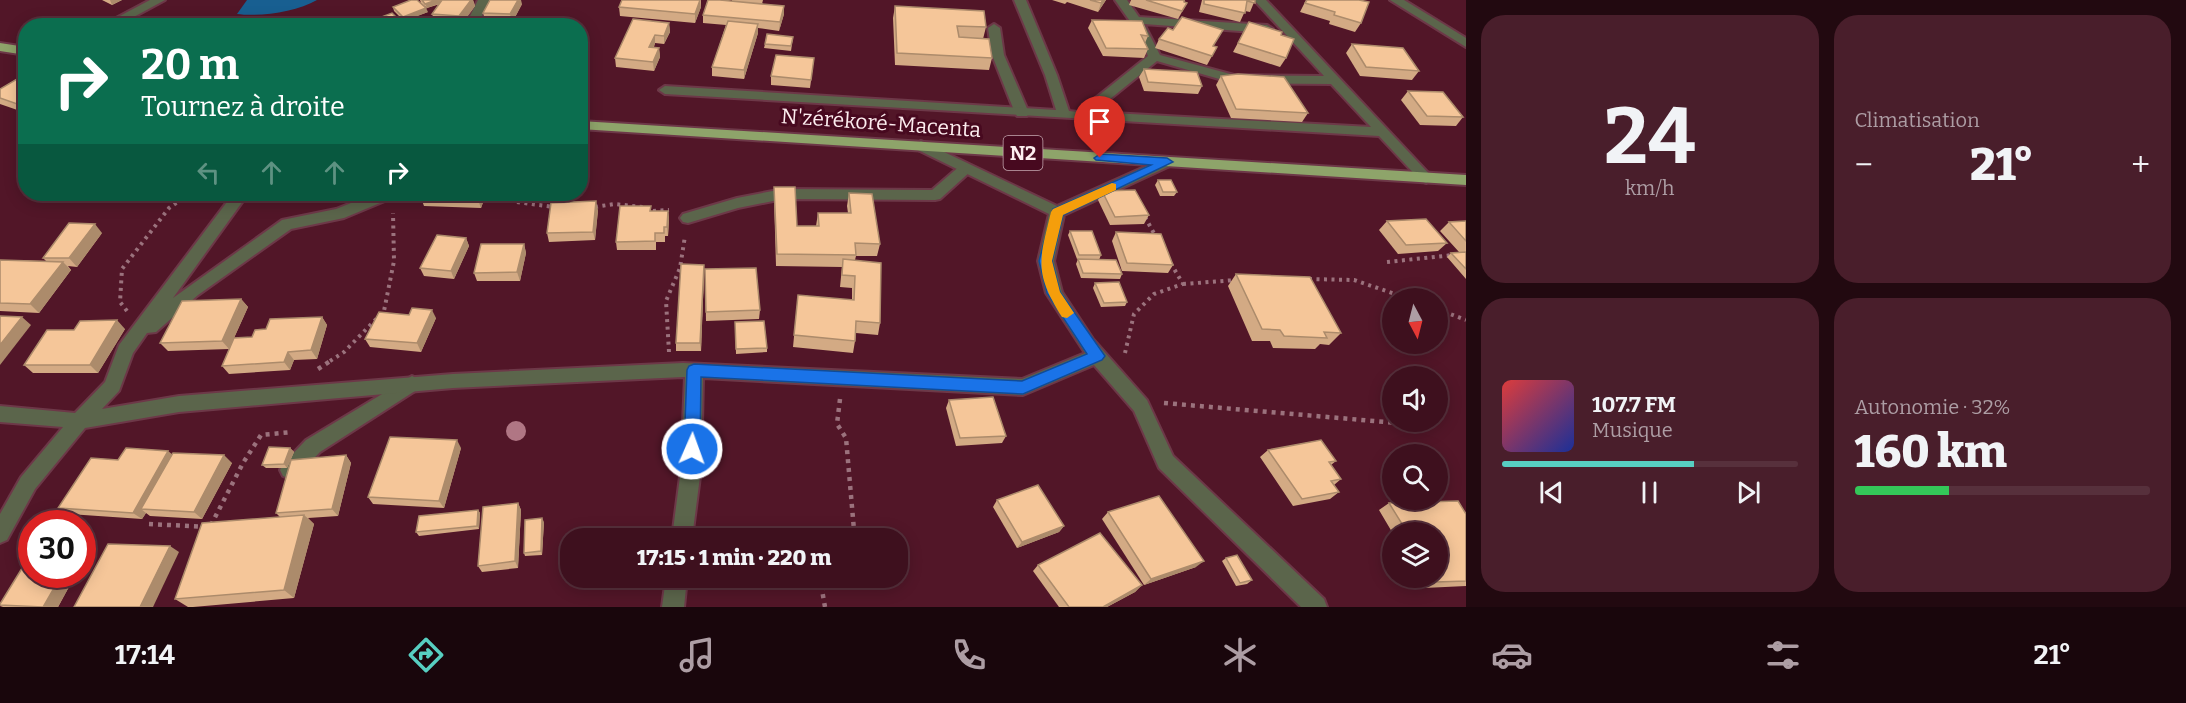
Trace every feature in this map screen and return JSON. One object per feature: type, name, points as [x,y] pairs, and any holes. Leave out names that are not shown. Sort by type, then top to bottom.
[{"type":"highway","points":[[0,46],[18,49]]},
{"type":"highway","name":"N'zérékoré-Macenta","points":[[588,125],[1466,180]]},
{"type":"street","points":[[123,18],[159,0]]},
{"type":"street","points":[[475,18],[484,0]]},
{"type":"street","points":[[1020,0],[1051,75],[1064,115]]},
{"type":"street","points":[[1121,0],[1145,34],[1155,57]]},
{"type":"street","points":[[1260,0],[1426,178]]},
{"type":"street","points":[[1396,0],[1466,43]]},
{"type":"street","points":[[1135,20],[1288,30]]},
{"type":"street","points":[[994,28],[998,55],[1022,112]]},
{"type":"street","points":[[1081,116],[1155,57]]},
{"type":"street","points":[[1155,57],[1233,79],[1335,80]]},
{"type":"street","points":[[665,90],[1383,132]]},
{"type":"street","points":[[921,146],[1057,212],[1167,162]]},
{"type":"street","points":[[688,218],[737,203],[783,194],[935,195],[966,168]]},
{"type":"street","points":[[0,533],[28,483],[80,421],[114,386],[125,350],[236,201]]},
{"type":"street","points":[[125,350],[192,291],[288,224],[339,214],[383,201]]},
{"type":"street","points":[[1057,212],[1046,261],[1054,293],[1087,344],[1136,400],[1166,462],[1316,607]]},
{"type":"street","points":[[0,414],[80,421],[179,404],[412,384],[694,370],[1023,387],[1097,356]]},
{"type":"street","points":[[683,528],[691,469],[694,370]]},
{"type":"street","points":[[290,470],[313,446],[412,384]]},
{"type":"street","points":[[674,607],[676,588]]},
{"type":"path","points":[[1124,182],[1159,243]]},
{"type":"path","points":[[132,318],[120,302],[122,269],[168,208],[178,201]]},
{"type":"path","points":[[315,371],[344,352],[384,311],[394,261],[390,201]]},
{"type":"path","points":[[517,202],[561,208]]},
{"type":"path","points":[[593,207],[614,204],[640,205],[652,211],[675,209],[688,218],[680,268],[666,302],[669,354],[694,370]]},
{"type":"path","points":[[1165,253],[1183,284]]},
{"type":"path","points":[[1387,262],[1455,255]]},
{"type":"path","points":[[1119,380],[1134,314],[1154,294],[1183,284],[1246,279]]},
{"type":"path","points":[[1300,279],[1354,280],[1382,290]]},
{"type":"path","points":[[1448,313],[1466,320]]},
{"type":"path","points":[[843,378],[837,424],[846,438],[854,528]]},
{"type":"path","points":[[1136,400],[1382,422]]},
{"type":"path","points":[[149,524],[210,527],[243,463],[261,435],[298,431]]},
{"type":"path","points":[[823,588],[825,607]]},
{"type":"water","points":[[247,0],[317,0],[299,8],[278,13],[237,14]]},
{"type":"building","points":[[417,0],[426,8],[403,17],[393,7]]},
{"type":"building","points":[[422,0],[436,0],[425,4]]},
{"type":"building","points":[[442,0],[471,0],[459,16],[432,14]]},
{"type":"building","points":[[490,0],[518,0],[510,14],[483,13]]},
{"type":"building","points":[[622,0],[700,0],[695,14],[619,7]]},
{"type":"building","points":[[708,0],[784,6],[780,22],[703,15]]},
{"type":"building","points":[[1146,0],[1184,0],[1187,3],[1182,11]]},
{"type":"building","points":[[1204,0],[1255,0],[1255,3],[1247,1],[1245,13],[1204,4]]},
{"type":"building","points":[[1307,0],[1369,2],[1361,23],[1305,3]]},
{"type":"building","points":[[895,6],[984,11],[986,27],[957,26],[959,37],[989,39],[992,58],[897,53]]},
{"type":"building","points":[[392,13],[397,18],[378,18]]},
{"type":"building","points":[[1182,17],[1223,30],[1213,46],[1217,47],[1212,56],[1159,39],[1168,28],[1173,30]]},
{"type":"building","points":[[633,19],[669,23],[664,36],[655,35],[649,47],[659,48],[653,62],[615,58]]},
{"type":"building","points":[[1092,20],[1142,21],[1148,36],[1141,35],[1148,49],[1106,48]]},
{"type":"building","points":[[728,21],[758,24],[744,70],[712,67]]},
{"type":"building","points":[[1249,22],[1282,32],[1281,35],[1294,39],[1286,58],[1238,43]]},
{"type":"building","points":[[767,34],[793,37],[791,46],[765,44]]},
{"type":"building","points":[[1352,44],[1403,48],[1419,71],[1366,67]]},
{"type":"building","points":[[776,55],[814,58],[811,80],[771,76]]},
{"type":"building","points":[[1144,69],[1197,72],[1202,86],[1148,82]]},
{"type":"building","points":[[1238,74],[1284,77],[1308,113],[1236,109],[1221,76]]},
{"type":"building","points":[[18,79],[18,104],[0,98],[0,89]]},
{"type":"building","points":[[1408,91],[1443,92],[1463,117],[1427,116]]},
{"type":"building","points":[[1158,180],[1171,180],[1177,192],[1163,192]]},
{"type":"building","points":[[774,187],[795,187],[797,226],[819,226],[818,213],[851,213],[849,193],[872,194],[880,244],[855,243],[856,255],[777,254]]},
{"type":"building","points":[[1135,190],[1149,215],[1115,217],[1102,191]]},
{"type":"building","points":[[596,201],[593,232],[547,233],[551,203]]},
{"type":"building","points":[[620,206],[651,206],[650,211],[668,211],[667,227],[664,227],[664,233],[655,233],[655,241],[616,242]]},
{"type":"building","points":[[1426,219],[1447,243],[1406,245],[1387,221]]},
{"type":"building","points":[[1466,221],[1466,241],[1449,222]]},
{"type":"building","points":[[69,223],[95,224],[69,258],[43,258]]},
{"type":"building","points":[[1070,231],[1092,231],[1101,255],[1079,255]]},
{"type":"building","points":[[1116,232],[1161,234],[1173,265],[1127,263]]},
{"type":"building","points":[[437,235],[466,238],[451,271],[420,268]]},
{"type":"building","points":[[481,244],[524,244],[517,272],[474,273]]},
{"type":"building","points":[[1466,252],[1466,269],[1451,253]]},
{"type":"building","points":[[843,259],[881,263],[880,323],[856,321],[855,341],[794,335],[798,295],[854,300],[855,276],[842,275]]},
{"type":"building","points":[[1078,259],[1116,260],[1122,274],[1083,273]]},
{"type":"building","points":[[0,260],[63,262],[30,304],[0,303]]},
{"type":"building","points":[[681,264],[704,265],[700,343],[676,343]]},
{"type":"building","points":[[756,268],[760,310],[706,312],[705,269]]},
{"type":"building","points":[[1236,274],[1310,277],[1341,333],[1324,332],[1327,338],[1284,336],[1280,330],[1262,329]]},
{"type":"building","points":[[1119,282],[1127,302],[1104,303],[1095,283]]},
{"type":"building","points":[[241,299],[222,341],[160,343],[182,301]]},
{"type":"building","points":[[412,308],[432,310],[417,343],[365,339],[379,312],[409,315]]},
{"type":"building","points":[[0,316],[22,317],[0,345]]},
{"type":"building","points":[[322,317],[311,350],[288,352],[284,362],[222,366],[234,338],[252,337],[255,330],[266,329],[270,319]]},
{"type":"building","points":[[117,320],[90,365],[24,365],[47,330],[74,330],[80,321]]},
{"type":"building","points":[[764,321],[767,348],[736,349],[735,322]]},
{"type":"building","points":[[993,397],[1006,436],[960,438],[949,400]]},
{"type":"building","points":[[390,437],[457,440],[439,501],[368,497]]},
{"type":"building","points":[[1321,440],[1336,461],[1329,462],[1341,479],[1331,481],[1339,492],[1302,499],[1268,450]]},
{"type":"building","points":[[269,447],[290,448],[284,464],[262,465]]},
{"type":"building","points":[[126,448],[168,451],[133,513],[58,508],[91,458],[118,460]]},
{"type":"building","points":[[173,453],[224,455],[194,512],[141,509]]},
{"type":"building","points":[[346,455],[332,509],[276,513],[291,460]]},
{"type":"building","points":[[1038,485],[1064,526],[1022,542],[997,500]]},
{"type":"building","points":[[1159,496],[1204,561],[1151,579],[1108,512]]},
{"type":"building","points":[[1448,501],[1458,501],[1466,514],[1466,581],[1448,582],[1448,522],[1401,522],[1393,510],[1448,510]]},
{"type":"building","points":[[518,503],[515,561],[478,566],[483,507]]},
{"type":"building","points":[[478,510],[477,526],[416,532],[419,516]]},
{"type":"building","points":[[304,515],[284,590],[175,599],[202,523]]},
{"type":"building","points":[[542,518],[541,551],[524,553],[525,520]]},
{"type":"building","points":[[1100,533],[1142,585],[1103,607],[1069,607],[1038,565]]},
{"type":"building","points":[[108,544],[170,546],[140,607],[74,607],[84,588],[96,588],[96,566]]},
{"type":"building","points":[[1237,555],[1252,580],[1240,583],[1226,558]]},
{"type":"building","points":[[18,575],[18,588],[54,588],[43,607],[0,604]]},
{"type":"slow traffic","points":[[1067,313],[1054,293],[1046,261],[1057,212],[1112,187]]},
{"type":"route","points":[[692,449],[694,370],[1023,387],[1097,356],[1054,293],[1046,261],[1057,212],[1167,162],[1100,158]]}]
